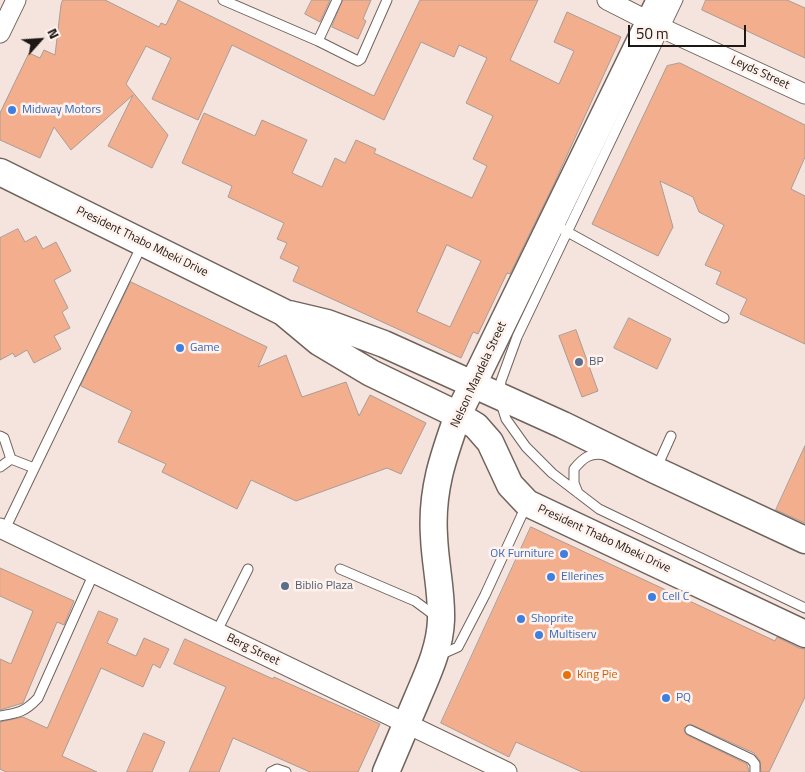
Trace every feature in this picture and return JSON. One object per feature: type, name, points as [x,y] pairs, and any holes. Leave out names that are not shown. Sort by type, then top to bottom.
[{"type":"street","points":[[0,33],[16,0]]},
{"type":"street","name":"Leyds Street","points":[[607,0],[658,17],[805,94]]},
{"type":"street","name":"Nelson Mandela Street","points":[[386,772],[435,658],[441,620],[434,536],[436,485],[458,415],[559,227],[658,17]]},
{"type":"street","name":"President Thabo Mbeki Drive","points":[[0,172],[283,312],[327,323],[376,341],[563,425],[805,540]]},
{"type":"street","name":"President Thabo Mbeki Drive","points":[[283,312],[319,342],[371,373],[458,415],[476,426],[490,442],[510,485],[527,503],[805,634]]},
{"type":"street","name":"Berg Street","points":[[2,529],[507,772]]},
{"type":"lane","points":[[224,0],[318,41],[358,61],[361,59],[387,0]]},
{"type":"lane","points":[[318,41],[337,0]]},
{"type":"lane","points":[[658,17],[678,0]]},
{"type":"lane","points":[[724,318],[559,227],[501,381],[499,396],[506,418],[526,447],[579,495],[599,509],[805,608]]},
{"type":"lane","points":[[2,529],[34,468],[143,242]]},
{"type":"lane","points":[[0,436],[4,438],[11,459]]},
{"type":"lane","points":[[655,470],[671,436]]},
{"type":"lane","points":[[579,495],[574,483],[574,469],[584,458],[598,454],[620,458],[805,549]]},
{"type":"lane","points":[[11,459],[34,468]]},
{"type":"lane","points":[[0,467],[11,459]]},
{"type":"lane","points":[[435,658],[458,647],[485,595],[527,503]]},
{"type":"lane","points":[[216,633],[248,569]]},
{"type":"lane","points":[[340,570],[415,601],[441,620]]},
{"type":"lane","points":[[0,716],[18,713],[29,707],[38,698],[94,573]]},
{"type":"lane","points":[[690,730],[751,758],[755,764],[755,772]]},
{"type":"lane","points":[[271,772],[277,769],[286,772]]},
{"type":"building","points":[[63,0],[105,0],[159,27],[161,23],[166,25],[178,0],[374,96],[420,0],[538,0],[510,60],[559,84],[574,51],[554,42],[567,12],[621,37],[553,186],[510,274],[507,273],[478,334],[473,332],[461,358],[293,281],[299,267],[280,258],[287,243],[277,239],[284,223],[228,197],[232,186],[182,163],[204,113],[255,136],[262,120],[307,140],[292,173],[322,187],[335,158],[345,163],[356,140],[376,149],[374,153],[472,198],[487,166],[473,159],[493,116],[466,103],[487,58],[459,45],[454,57],[421,42],[384,120],[232,45],[198,120],[152,99],[171,58],[146,46],[126,84],[168,135],[152,168],[108,146],[133,95],[71,150],[54,127],[40,158],[0,140],[0,113],[29,53],[40,58],[44,50],[55,55]],"holes":[[[447,245],[481,261],[450,327],[417,312]]]},
{"type":"building","points":[[312,0],[330,0],[320,22],[305,14]]},
{"type":"building","points":[[343,0],[371,0],[363,19],[366,21],[358,39],[332,27]]},
{"type":"building","points":[[706,0],[787,0],[805,8],[805,58],[702,10]]},
{"type":"building","points":[[680,63],[805,125],[805,157],[791,189],[805,196],[805,344],[740,314],[747,299],[716,284],[721,272],[705,265],[724,225],[699,212],[693,197],[660,181],[673,227],[658,256],[592,224],[667,66]]},
{"type":"building","points":[[18,229],[25,242],[36,236],[43,249],[56,242],[71,271],[54,280],[68,308],[62,312],[70,328],[54,336],[61,349],[34,363],[27,350],[15,357],[13,353],[0,360],[0,238]]},
{"type":"building","points":[[131,282],[267,347],[258,367],[286,355],[302,397],[346,382],[359,416],[370,395],[426,423],[401,474],[387,468],[296,501],[251,480],[237,509],[162,472],[166,464],[118,442],[132,411],[81,386]]},
{"type":"building","points":[[629,318],[671,339],[657,369],[614,348]]},
{"type":"building","points":[[576,330],[598,391],[582,397],[559,336]]},
{"type":"building","points":[[805,446],[805,523],[776,510]]},
{"type":"building","points":[[531,527],[775,641],[777,637],[805,649],[805,697],[769,772],[761,772],[760,761],[754,753],[690,724],[684,728],[687,735],[747,764],[749,772],[582,772],[516,742],[509,757],[441,723]]},
{"type":"building","points":[[0,568],[74,601],[64,625],[57,622],[23,703],[0,710],[0,659],[11,664],[33,611],[0,596]]},
{"type":"building","points":[[99,611],[118,619],[107,643],[136,656],[144,638],[169,649],[160,668],[153,664],[143,687],[101,668],[62,756],[97,772],[6,772],[0,769],[0,722],[23,717],[47,728]]},
{"type":"building","points":[[185,639],[273,679],[274,677],[380,724],[358,772],[310,772],[233,738],[219,772],[189,772],[226,687],[174,664]]},
{"type":"building","points":[[144,733],[165,742],[152,772],[127,772]]},
{"type":"place","name":"Midway Motors","points":[[12,110]]},
{"type":"place","name":"Game","points":[[180,348]]},
{"type":"place","name":"BP","points":[[579,362]]},
{"type":"place","name":"OK Furniture","points":[[564,554]]},
{"type":"place","name":"Ellerines","points":[[551,577]]},
{"type":"place","name":"Biblio Plaza","points":[[285,586]]},
{"type":"place","name":"Cell C","points":[[652,597]]},
{"type":"place","name":"Shoprite","points":[[521,619]]},
{"type":"place","name":"Multiserv","points":[[539,635]]},
{"type":"place","name":"King Pie","points":[[567,675]]},
{"type":"place","name":"PQ","points":[[666,698]]}]
